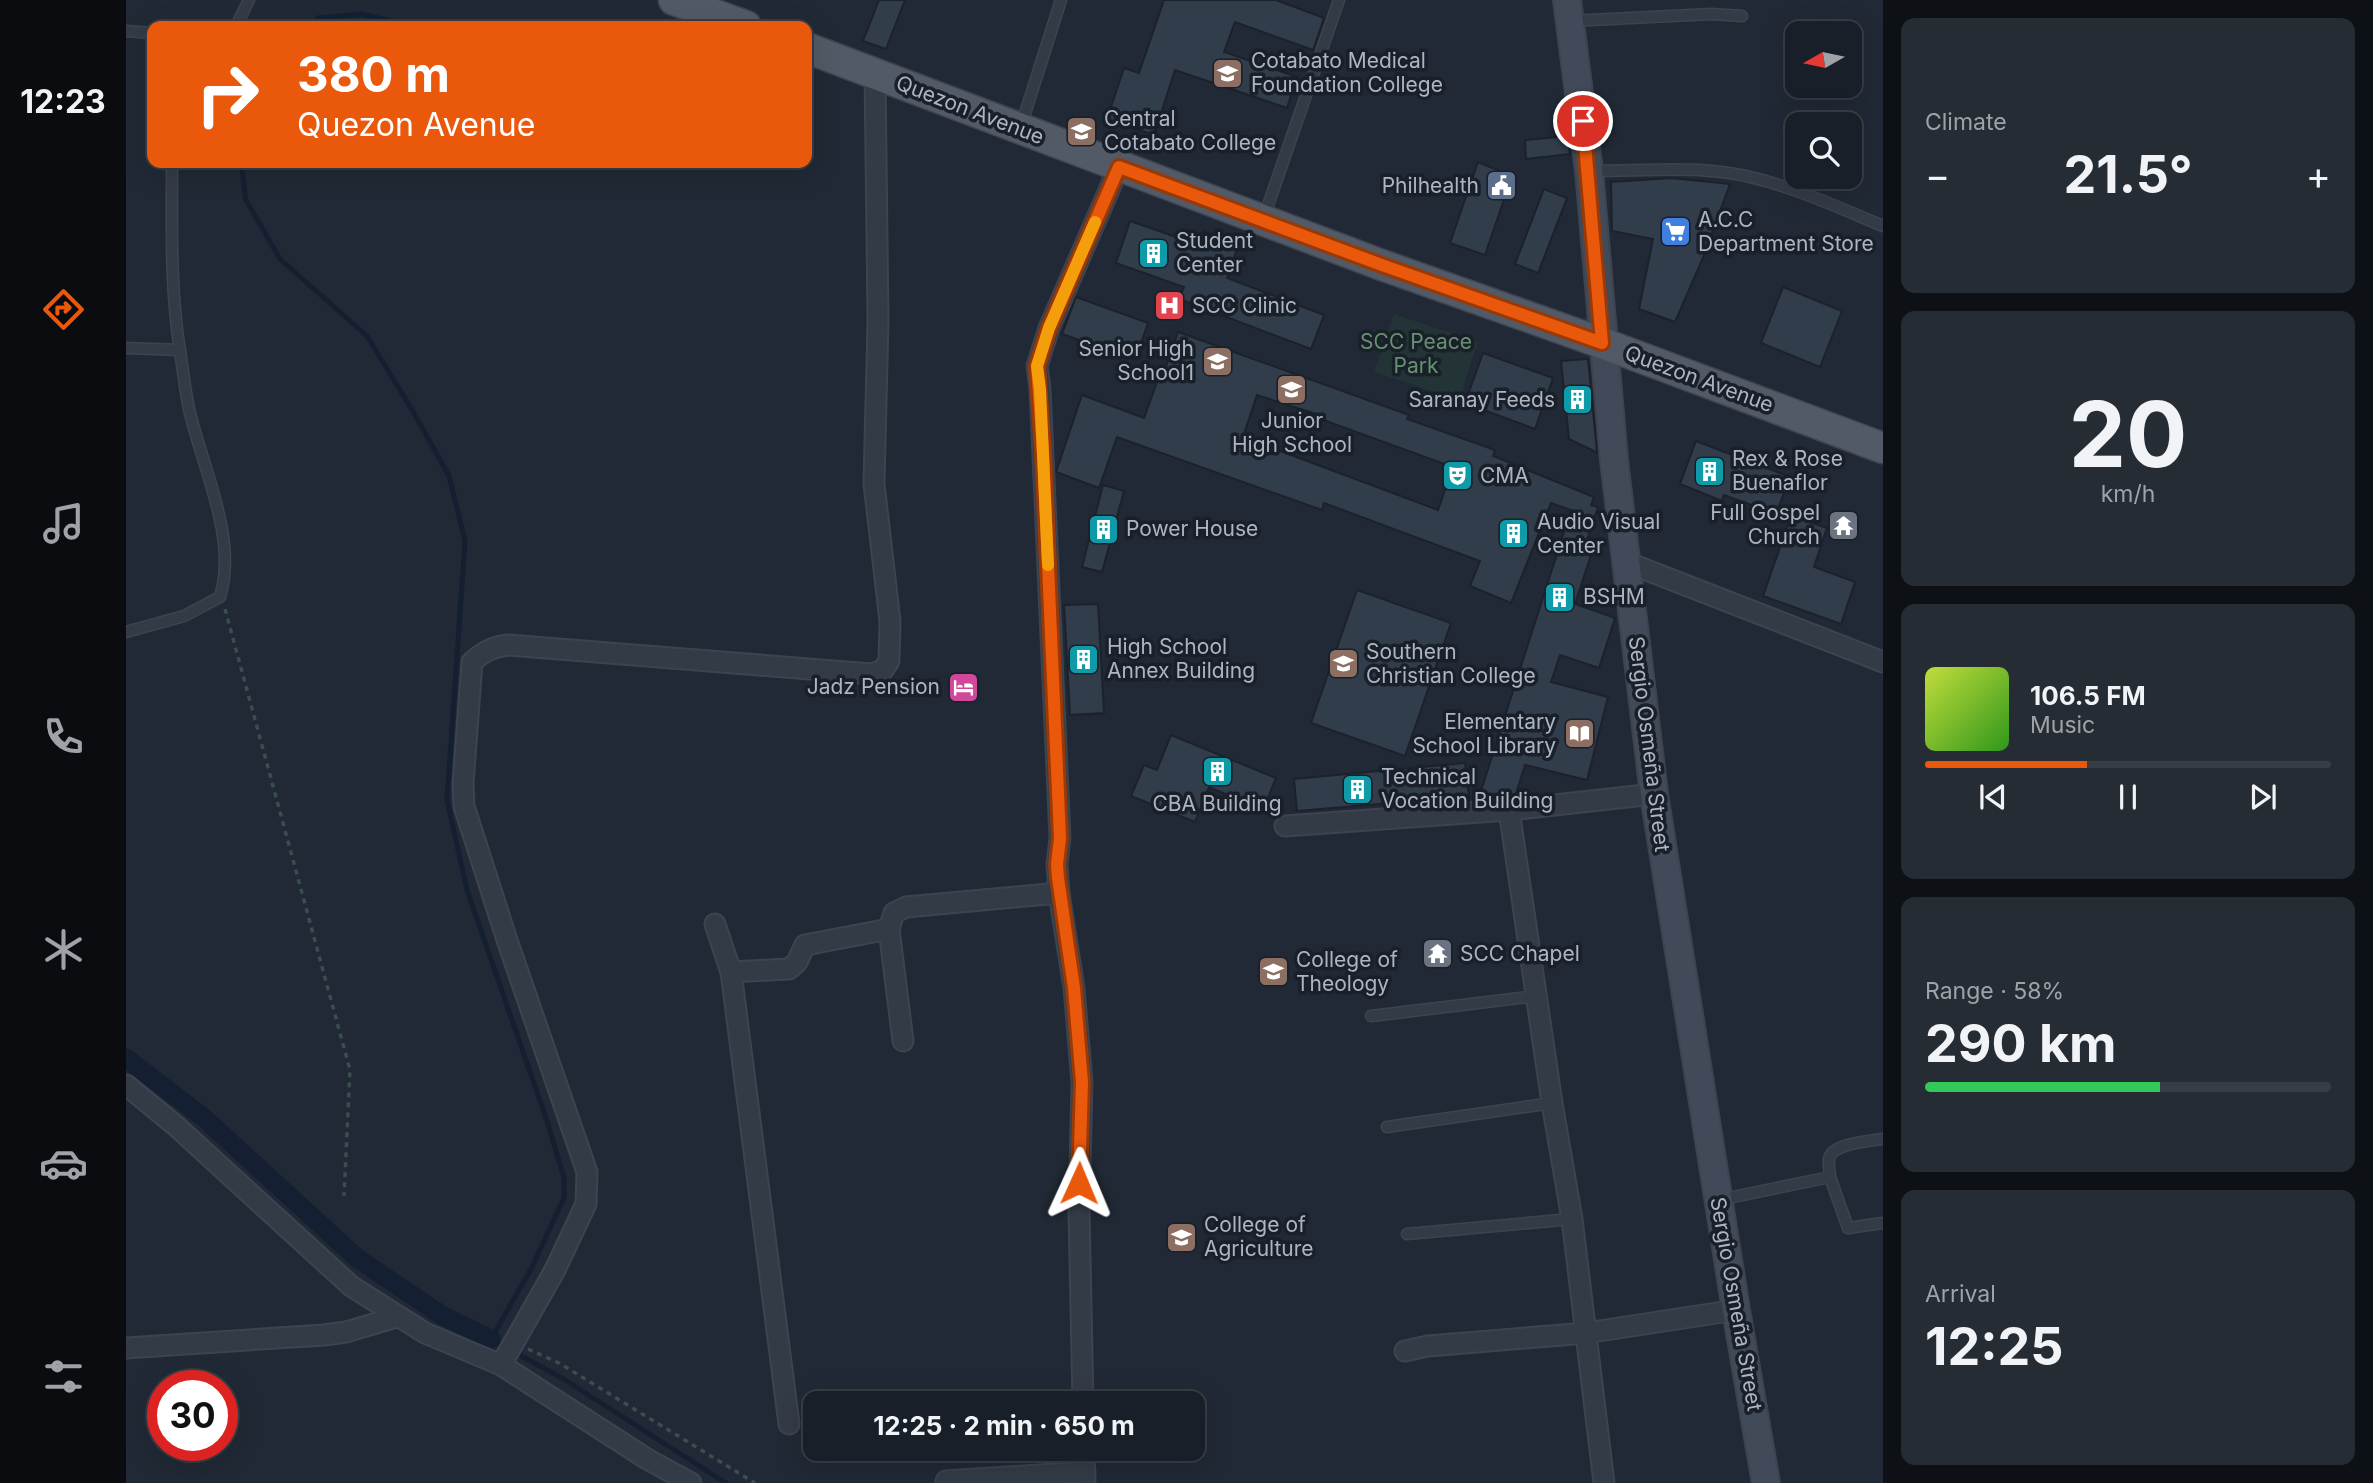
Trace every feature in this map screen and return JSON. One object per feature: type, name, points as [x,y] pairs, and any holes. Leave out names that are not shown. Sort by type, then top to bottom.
[{"type":"main road","points":[[689,2],[734,21]]},
{"type":"main road","name":"Quezon Avenue","points":[[812,50],[1396,271],[1602,343],[1883,448]]},
{"type":"street","name":"Sergio Osmeña Street","points":[[1569,11],[1589,171],[1602,343],[1654,794],[1735,1310],[1766,1483]]},
{"type":"street","points":[[500,1365],[555,1270],[586,1204],[588,1186],[587,1172],[464,806],[463,784],[472,663],[481,653],[508,645],[872,674],[883,670],[889,661],[890,621],[874,484],[878,321],[875,73]]},
{"type":"street","points":[[1083,1391],[1079,1210],[1082,1082],[1074,988],[1057,864],[1060,838],[1037,366],[1049,328],[1119,167]]},
{"type":"street","points":[[1626,562],[1883,662]]},
{"type":"street","points":[[1285,826],[1509,810],[1654,794]]},
{"type":"street","points":[[1509,810],[1552,1103],[1572,1219],[1604,1483]]},
{"type":"street","points":[[903,1041],[889,929],[894,913],[905,907],[1059,893]]},
{"type":"street","points":[[715,924],[731,972],[789,1424]]},
{"type":"street","points":[[731,972],[789,969],[797,962],[805,945],[889,929]]},
{"type":"street","points":[[126,1085],[176,1126],[351,1286],[425,1333],[500,1365],[647,1459],[691,1483]]},
{"type":"street","points":[[1405,1351],[1428,1346],[1586,1333],[1735,1310]]},
{"type":"street","points":[[126,1348],[324,1335],[346,1332],[397,1317]]},
{"type":"street","points":[[946,1481],[1085,1477]]},
{"type":"lane","points":[[238,21],[249,0]]},
{"type":"lane","points":[[1020,130],[1060,0]]},
{"type":"lane","points":[[1263,221],[1339,0]]},
{"type":"lane","points":[[1569,11],[1742,16]]},
{"type":"lane","points":[[126,32],[147,33]]},
{"type":"lane","points":[[126,632],[184,617],[220,597],[225,581],[223,543],[212,490],[188,408],[180,350],[173,285],[172,168]]},
{"type":"lane","points":[[1589,171],[1673,168],[1756,178],[1807,195],[1883,226]]},
{"type":"lane","points":[[126,348],[180,350]]},
{"type":"lane","points":[[1371,1016],[1537,996]]},
{"type":"lane","points":[[1387,1127],[1552,1103]]},
{"type":"lane","points":[[1883,1139],[1852,1144],[1836,1150],[1829,1159],[1830,1177],[1849,1227],[1883,1223]]},
{"type":"lane","points":[[1718,1200],[1830,1177]]},
{"type":"lane","points":[[1407,1234],[1572,1219]]},
{"type":"path","points":[[220,597],[233,632],[350,1070],[344,1196]]},
{"type":"path","points":[[514,1342],[559,1363],[755,1483]]},
{"type":"green space","name":"SCC Peace Park","points":[[1394,314],[1478,342],[1459,400],[1374,372]]},
{"type":"building","points":[[879,0],[905,0],[886,49],[863,41]]},
{"type":"building","points":[[1164,0],[1276,0],[1324,18],[1313,50],[1235,22],[1224,52],[1297,77],[1287,108],[1175,70],[1154,135],[1107,119],[1124,68],[1139,73]]},
{"type":"building","points":[[1568,136],[1570,154],[1526,159],[1525,140]]},
{"type":"building","points":[[1478,162],[1512,176],[1485,255],[1450,243]]},
{"type":"building","points":[[1671,178],[1730,184],[1702,260],[1675,322],[1639,309],[1653,239],[1612,231],[1611,182]]},
{"type":"building","points":[[1544,189],[1567,198],[1538,273],[1515,264]]},
{"type":"building","points":[[1130,221],[1199,245],[1204,231],[1239,244],[1227,278],[1324,315],[1311,349],[1179,299],[1184,287],[1116,263]]},
{"type":"building","points":[[1783,287],[1842,311],[1820,367],[1761,343]]},
{"type":"building","points":[[1076,297],[1148,323],[1135,360],[1062,334]]},
{"type":"building","points":[[1178,332],[1409,415],[1407,419],[1495,450],[1493,456],[1594,497],[1591,505],[1598,507],[1586,543],[1594,546],[1575,604],[1615,618],[1599,668],[1560,655],[1551,682],[1608,697],[1587,780],[1525,765],[1515,797],[1495,799],[1480,794],[1571,510],[1551,503],[1511,603],[1470,586],[1480,561],[1324,503],[1322,510],[1117,437],[1099,488],[1056,472],[1082,395],[1144,418],[1160,374],[1163,375]],"holes":[[[1257,395],[1316,414],[1315,417],[1453,467],[1438,510],[1243,437]]]},
{"type":"building","points":[[1483,353],[1553,378],[1535,429],[1465,403]]},
{"type":"building","name":"Saranay Feeds","points":[[1588,359],[1598,453],[1569,439],[1561,361]]},
{"type":"building","points":[[1696,441],[1790,477],[1776,514],[1724,495],[1722,501],[1680,484]]},
{"type":"building","name":"Power House","points":[[1103,485],[1124,491],[1102,572],[1082,567]]},
{"type":"building","points":[[1791,516],[1827,528],[1814,567],[1855,582],[1841,624],[1763,596]]},
{"type":"building","points":[[1357,590],[1451,623],[1405,756],[1311,723]]},
{"type":"building","name":"High School Annex Building","points":[[1098,604],[1104,713],[1070,715],[1064,605]]},
{"type":"building","name":"CBA Building","points":[[1171,735],[1276,778],[1263,810],[1209,787],[1195,822],[1131,796],[1144,765],[1157,770]]},
{"type":"building","name":"Technical Vocation Building","points":[[1465,763],[1469,797],[1439,802],[1438,799],[1297,811],[1294,779]]},
{"type":"waterway","points":[[316,21],[318,18],[362,14],[389,21]]},
{"type":"waterway","points":[[681,21],[690,17]]},
{"type":"waterway","points":[[242,168],[246,200],[280,259],[367,336],[414,413],[449,476],[465,541],[447,800],[467,890],[564,1178],[564,1198],[531,1269],[491,1339],[505,1347]]},
{"type":"waterway","points":[[126,1058],[203,1117],[357,1258],[443,1316],[491,1339]]},
{"type":"waterway","points":[[514,1352],[562,1378],[726,1483]]},
{"type":"slow traffic","points":[[1048,565],[1037,366],[1049,328],[1095,222]]},
{"type":"place","name":"Cotabato Medical Foundation College","points":[[1228,73]]},
{"type":"place","name":"Central Cotabato College","points":[[1081,131]]},
{"type":"place","name":"Philhealth","points":[[1502,186]]},
{"type":"place","name":"A.C.C Department Store","points":[[1675,232]]},
{"type":"place","name":"Student Center","points":[[1153,253]]},
{"type":"place","name":"SCC Clinic","points":[[1169,306]]},
{"type":"place","name":"Senior High School1","points":[[1217,361]]},
{"type":"place","name":"Junior High School","points":[[1292,389]]},
{"type":"place","name":"Saranay Feeds","points":[[1578,400]]},
{"type":"place","name":"Rex & Rose Buenaflor","points":[[1709,471]]},
{"type":"place","name":"CMA","points":[[1457,476]]},
{"type":"place","name":"Full Gospel Church","points":[[1843,525]]},
{"type":"place","name":"Power House","points":[[1103,529]]},
{"type":"place","name":"Audio Visual Center","points":[[1514,534]]},
{"type":"place","name":"BSHM","points":[[1560,597]]},
{"type":"place","name":"High School Annex Building","points":[[1084,659]]},
{"type":"place","name":"Southern Christian College","points":[[1343,664]]},
{"type":"place","name":"Jadz Pension","points":[[963,687]]},
{"type":"place","name":"Elementary School Library","points":[[1579,734]]},
{"type":"place","name":"CBA Building","points":[[1217,772]]},
{"type":"place","name":"Technical Vocation Building","points":[[1358,789]]},
{"type":"place","name":"SCC Chapel","points":[[1437,954]]},
{"type":"place","name":"College of Theology","points":[[1273,972]]},
{"type":"place","name":"College of Agriculture","points":[[1181,1237]]},
{"type":"route","points":[[1079,1183],[1082,1082],[1074,988],[1057,864],[1060,838],[1037,366],[1049,328],[1119,167],[1379,264],[1602,343],[1583,121]]}]
